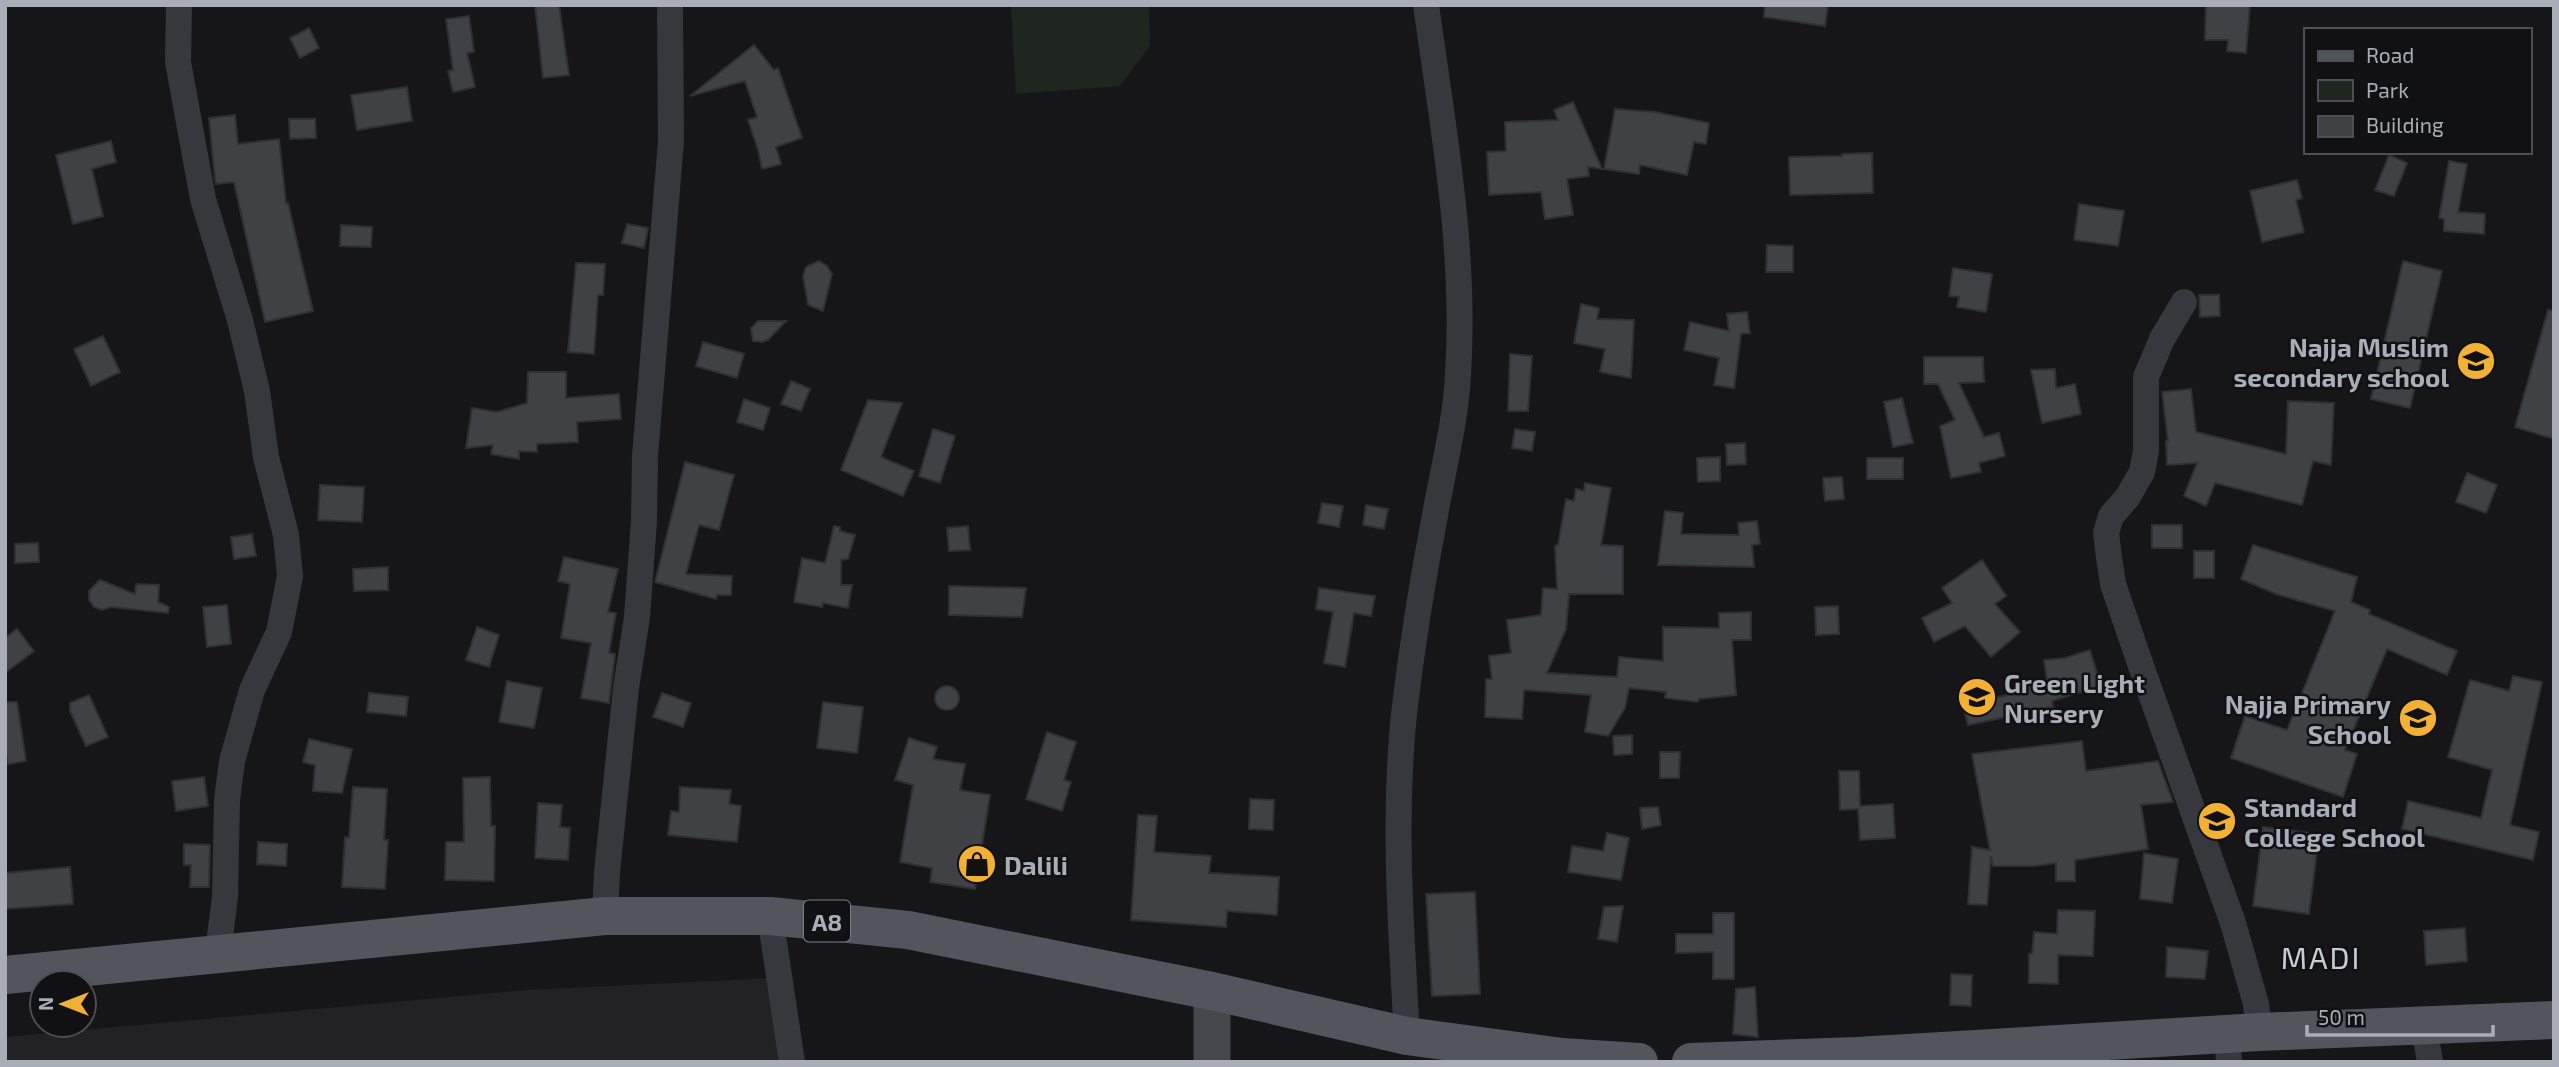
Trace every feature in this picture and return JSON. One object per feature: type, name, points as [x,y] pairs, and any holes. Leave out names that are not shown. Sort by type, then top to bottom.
[{"type":"main road","name":"A8","points":[[5,975],[605,916],[769,916],[908,930],[1212,991],[1407,1036],[1562,1057],[1639,1062]]},
{"type":"main road","points":[[1691,1062],[2238,1042],[2427,1044],[2554,1020]]},
{"type":"street","points":[[179,5],[178,62],[203,199],[240,320],[257,391],[266,457],[286,535],[290,576],[279,632],[252,690],[232,761],[227,800],[225,897],[218,952]]},
{"type":"street","points":[[605,916],[626,688],[637,617],[644,521],[645,456],[671,141],[670,5]]},
{"type":"street","points":[[1407,1036],[1400,913],[1399,825],[1404,715],[1422,582],[1458,377],[1460,332],[1459,279],[1452,210],[1426,5]]},
{"type":"street","points":[[2184,302],[2162,339],[2146,377],[2146,451],[2142,472],[2127,498],[2111,516],[2106,533],[2113,584],[2233,923],[2256,1004],[2238,1042]]},
{"type":"street","points":[[769,916],[792,1062]]},
{"type":"street","points":[[1212,991],[1212,1062]]},
{"type":"shaded area","points":[[776,978],[789,1062],[5,1062],[5,1037],[28,1035],[28,1039],[98,1039],[98,1029],[527,990]]},
{"type":"green space","points":[[1149,5],[1150,46],[1120,86],[1016,94],[1011,7]]},
{"type":"building","points":[[535,5],[559,5],[569,75],[543,78]]},
{"type":"building","points":[[1765,5],[1828,5],[1825,26],[1764,17]]},
{"type":"building","points":[[2206,5],[2250,5],[2246,53],[2227,51],[2228,40],[2205,40]]},
{"type":"building","points":[[469,16],[474,52],[467,53],[475,87],[453,92],[448,71],[453,70],[446,19]]},
{"type":"building","points":[[309,28],[319,48],[300,58],[290,38]]},
{"type":"building","points":[[754,45],[774,70],[778,68],[802,138],[776,147],[781,164],[762,169],[748,120],[757,117],[745,81],[690,96]]},
{"type":"building","points":[[407,87],[412,121],[357,130],[351,95]]},
{"type":"building","points":[[1573,102],[1602,169],[1588,167],[1589,176],[1567,179],[1573,215],[1545,219],[1541,192],[1489,195],[1487,152],[1506,151],[1505,122],[1558,120],[1554,110]]},
{"type":"building","points":[[1615,109],[1655,112],[1709,123],[1706,144],[1694,142],[1687,175],[1640,165],[1639,174],[1604,169]]},
{"type":"building","points":[[235,115],[238,144],[279,139],[286,203],[313,311],[265,322],[234,182],[216,184],[215,179],[209,118]]},
{"type":"building","points":[[289,119],[315,119],[316,138],[290,139]]},
{"type":"building","points":[[111,141],[116,162],[92,169],[103,216],[73,224],[56,155]]},
{"type":"building","points":[[1872,153],[1873,193],[1790,195],[1789,157]]},
{"type":"building","points":[[2389,155],[2407,163],[2394,196],[2375,190]]},
{"type":"building","points":[[2449,161],[2467,164],[2458,212],[2485,214],[2484,234],[2444,231],[2444,219],[2439,218]]},
{"type":"building","points":[[2297,180],[2302,198],[2296,200],[2304,232],[2262,242],[2250,191]]},
{"type":"building","points":[[2079,204],[2124,211],[2118,246],[2074,240]]},
{"type":"building","points":[[627,224],[648,228],[644,248],[622,243]]},
{"type":"building","points":[[341,225],[372,227],[371,247],[340,246]]},
{"type":"building","points":[[1767,245],[1793,246],[1793,272],[1766,272]]},
{"type":"building","points":[[819,261],[827,266],[832,274],[823,311],[808,305],[803,276],[806,267]]},
{"type":"building","points":[[2403,261],[2442,271],[2410,408],[2371,399]]},
{"type":"building","points":[[576,263],[605,264],[603,295],[598,295],[594,354],[568,352]]},
{"type":"building","points":[[1953,268],[1992,274],[1986,312],[1957,307],[1959,297],[1949,296]]},
{"type":"building","points":[[2199,295],[2219,295],[2220,316],[2200,317]]},
{"type":"building","points":[[1581,304],[1599,308],[1597,319],[1634,320],[1631,378],[1600,372],[1605,349],[1574,343]]},
{"type":"building","points":[[2548,310],[2554,311],[2554,439],[2515,427]]},
{"type":"building","points":[[1747,312],[1750,333],[1741,334],[1734,388],[1714,385],[1719,358],[1684,350],[1690,322],[1729,331],[1727,314]]},
{"type":"building","points":[[758,321],[786,321],[768,340],[762,342],[753,341],[751,328]]},
{"type":"building","points":[[103,336],[120,372],[91,386],[74,349]]},
{"type":"building","points":[[703,342],[744,354],[737,378],[696,366]]},
{"type":"building","points":[[1510,354],[1532,356],[1528,411],[1508,411]]},
{"type":"building","points":[[1924,357],[1983,357],[1984,382],[1959,383],[1984,437],[1999,433],[2005,456],[1979,463],[1981,472],[1951,478],[1940,426],[1955,420],[1938,384],[1924,384]]},
{"type":"building","points":[[2055,369],[2056,388],[2075,384],[2081,414],[2042,423],[2031,370]]},
{"type":"building","points":[[528,372],[566,372],[566,398],[619,394],[621,419],[577,422],[578,442],[537,444],[537,452],[519,451],[519,459],[491,454],[493,445],[466,448],[472,408],[497,412],[527,403]]},
{"type":"building","points":[[791,381],[810,389],[801,411],[781,404]]},
{"type":"building","points":[[2191,389],[2196,432],[2286,454],[2288,401],[2334,403],[2331,465],[2313,461],[2302,505],[2215,483],[2206,506],[2184,496],[2197,463],[2167,465],[2168,441],[2162,392]]},
{"type":"building","points":[[1902,398],[1913,443],[1893,447],[1884,402]]},
{"type":"building","points":[[744,399],[770,408],[763,430],[737,422]]},
{"type":"building","points":[[868,400],[902,403],[881,457],[914,471],[903,496],[841,470]]},
{"type":"building","points":[[933,429],[955,436],[940,483],[919,476]]},
{"type":"building","points":[[1515,429],[1535,432],[1532,451],[1512,448]]},
{"type":"building","points":[[1745,443],[1746,464],[1727,465],[1726,444]]},
{"type":"building","points":[[1720,457],[1720,481],[1698,482],[1697,458]]},
{"type":"building","points":[[1867,458],[1903,458],[1903,479],[1867,479]]},
{"type":"building","points":[[685,462],[734,475],[719,530],[699,525],[686,574],[732,576],[731,595],[717,595],[716,599],[655,582]]},
{"type":"building","points":[[2467,473],[2497,485],[2486,513],[2456,502]]},
{"type":"building","points":[[1842,477],[1844,499],[1825,501],[1823,478]]},
{"type":"building","points":[[1585,483],[1611,488],[1601,545],[1623,546],[1623,594],[1569,594],[1566,629],[1547,673],[1617,677],[1619,657],[1663,661],[1663,627],[1719,628],[1719,613],[1751,612],[1751,640],[1732,640],[1736,695],[1699,699],[1698,702],[1665,698],[1666,692],[1629,688],[1625,708],[1608,736],[1585,732],[1591,695],[1524,690],[1522,719],[1485,717],[1486,679],[1492,679],[1489,656],[1511,653],[1507,620],[1541,615],[1543,588],[1557,589],[1555,546],[1558,545],[1566,499],[1574,501],[1576,489],[1584,491]]},
{"type":"building","points":[[320,485],[364,487],[362,522],[318,520]]},
{"type":"building","points":[[1322,503],[1343,506],[1339,527],[1318,523]]},
{"type":"building","points":[[1366,505],[1388,509],[1384,529],[1363,525]]},
{"type":"building","points":[[1665,511],[1683,513],[1681,534],[1739,535],[1738,523],[1757,521],[1760,544],[1752,545],[1754,567],[1658,565]]},
{"type":"building","points":[[2152,525],[2182,525],[2182,548],[2152,548]]},
{"type":"building","points":[[834,526],[840,527],[840,531],[855,535],[848,559],[841,560],[841,585],[852,585],[848,608],[823,603],[822,607],[794,602],[802,558],[825,563]]},
{"type":"building","points":[[968,526],[970,550],[949,551],[947,528]]},
{"type":"building","points":[[252,534],[256,556],[234,559],[231,537]]},
{"type":"building","points":[[38,543],[39,562],[15,563],[15,544]]},
{"type":"building","points":[[2253,545],[2357,577],[2351,602],[2370,610],[2369,614],[2457,651],[2447,675],[2387,649],[2345,750],[2357,754],[2343,797],[2231,758],[2245,716],[2287,730],[2335,611],[2276,594],[2241,579]]},
{"type":"building","points":[[2194,551],[2214,551],[2214,578],[2194,578]]},
{"type":"building","points":[[564,557],[618,569],[608,612],[616,613],[609,653],[615,654],[609,703],[581,698],[591,643],[561,638],[570,584],[558,581]]},
{"type":"building","points":[[1982,560],[2006,596],[1995,604],[2020,632],[1991,657],[1965,626],[1934,642],[1922,618],[1952,603],[1942,588]]},
{"type":"building","points":[[388,567],[388,590],[354,591],[353,569]]},
{"type":"building","points":[[100,580],[135,594],[136,584],[159,585],[158,602],[169,607],[168,613],[111,607],[102,610],[94,607],[89,600],[89,591]]},
{"type":"building","points":[[949,586],[1026,588],[1022,617],[949,615]]},
{"type":"building","points":[[1319,588],[1375,596],[1371,616],[1354,613],[1345,667],[1324,663],[1333,612],[1316,609]]},
{"type":"building","points":[[227,605],[231,644],[207,647],[203,607]]},
{"type":"building","points":[[1838,606],[1839,634],[1816,635],[1815,607]]},
{"type":"building","points":[[477,627],[499,635],[489,667],[466,660]]},
{"type":"building","points":[[17,629],[34,651],[5,673],[5,638]]},
{"type":"building","points":[[2090,650],[2101,686],[2052,701],[2053,707],[1968,725],[1963,705],[2021,692],[2018,688],[2047,681],[2044,660],[2065,658]]},
{"type":"building","points":[[2513,676],[2542,682],[2510,825],[2539,832],[2533,860],[2402,829],[2408,801],[2481,818],[2492,770],[2448,757],[2470,680],[2509,691]]},
{"type":"building","points":[[507,681],[542,688],[534,728],[499,722]]},
{"type":"building","points":[[947,686],[956,689],[959,698],[956,707],[947,710],[938,707],[935,698],[938,689]]},
{"type":"building","points":[[369,693],[408,697],[406,716],[367,712]]},
{"type":"building","points":[[662,693],[691,703],[683,727],[653,717]]},
{"type":"building","points":[[89,695],[108,737],[86,746],[70,711],[70,703]]},
{"type":"building","points":[[5,702],[17,702],[26,761],[8,764],[5,750]]},
{"type":"building","points":[[823,702],[863,707],[857,753],[817,748]]},
{"type":"building","points":[[1047,732],[1076,742],[1064,780],[1071,782],[1062,811],[1026,799]]},
{"type":"building","points":[[1632,735],[1632,754],[1614,755],[1613,736]]},
{"type":"building","points":[[909,738],[937,747],[933,759],[965,764],[960,790],[990,795],[975,889],[930,882],[932,868],[900,862],[913,785],[895,780]]},
{"type":"building","points":[[309,739],[352,749],[342,793],[313,791],[315,765],[303,762]]},
{"type":"building","points":[[2082,741],[2086,771],[2158,761],[2173,802],[2141,805],[2148,849],[2075,860],[2075,881],[2056,881],[2056,863],[1993,866],[1991,856],[1987,905],[1968,904],[1972,847],[1990,850],[1972,754]]},
{"type":"building","points":[[1660,752],[1680,752],[1679,778],[1660,778]]},
{"type":"building","points":[[1839,771],[1859,771],[1860,806],[1893,804],[1895,838],[1860,840],[1858,809],[1840,810]]},
{"type":"building","points":[[204,777],[208,806],[176,811],[172,781]]},
{"type":"building","points":[[490,777],[491,826],[495,826],[494,881],[445,880],[446,842],[464,842],[463,778]]},
{"type":"building","points":[[353,787],[387,789],[385,889],[342,887],[345,837],[349,838]]},
{"type":"building","points":[[680,787],[731,790],[729,804],[741,806],[737,842],[668,835],[671,811],[679,812]]},
{"type":"building","points":[[1250,799],[1274,800],[1273,830],[1249,829]]},
{"type":"building","points":[[538,803],[562,805],[560,827],[570,828],[568,860],[535,858]]},
{"type":"building","points":[[1658,807],[1661,825],[1642,829],[1640,808]]},
{"type":"building","points":[[1138,815],[1157,816],[1154,852],[1211,856],[1209,873],[1279,877],[1277,915],[1227,911],[1226,927],[1131,920]]},
{"type":"building","points":[[2263,827],[2319,834],[2309,914],[2253,906]]},
{"type":"building","points":[[1607,833],[1629,838],[1621,880],[1568,872],[1572,846],[1603,851]]},
{"type":"building","points":[[258,842],[287,844],[286,866],[257,864]]},
{"type":"building","points":[[184,844],[210,845],[209,887],[190,887],[191,865],[184,865]]},
{"type":"building","points":[[2144,853],[2178,859],[2172,903],[2140,899]]},
{"type":"building","points":[[70,867],[73,904],[5,909],[5,873]]},
{"type":"building","points":[[1475,892],[1480,994],[1432,996],[1426,894]]},
{"type":"building","points":[[1623,906],[1617,942],[1598,939],[1604,907]]},
{"type":"building","points":[[2058,910],[2095,911],[2093,956],[2058,955],[2058,984],[2029,983],[2029,954],[2032,954],[2034,932],[2057,934]]},
{"type":"building","points":[[1713,913],[1734,913],[1734,979],[1713,979],[1713,952],[1676,953],[1676,934],[1713,934]]},
{"type":"building","points":[[2465,928],[2467,961],[2426,965],[2424,931]]},
{"type":"building","points":[[2167,947],[2208,951],[2205,979],[2166,977]]},
{"type":"building","points":[[1951,974],[1972,975],[1971,1006],[1950,1005]]},
{"type":"building","points":[[1755,987],[1758,1037],[1733,1034],[1736,989]]},
{"type":"place","name":"Najja Muslim secondary school","points":[[2476,361]]},
{"type":"place","name":"Green Light Nursery","points":[[1977,697]]},
{"type":"place","name":"Najja Primary School","points":[[2418,718]]},
{"type":"place","name":"Standard College School","points":[[2217,821]]},
{"type":"place","name":"Dalili","points":[[977,864]]},
{"type":"district","name":"MADI","points":[[2321,957]]}]
